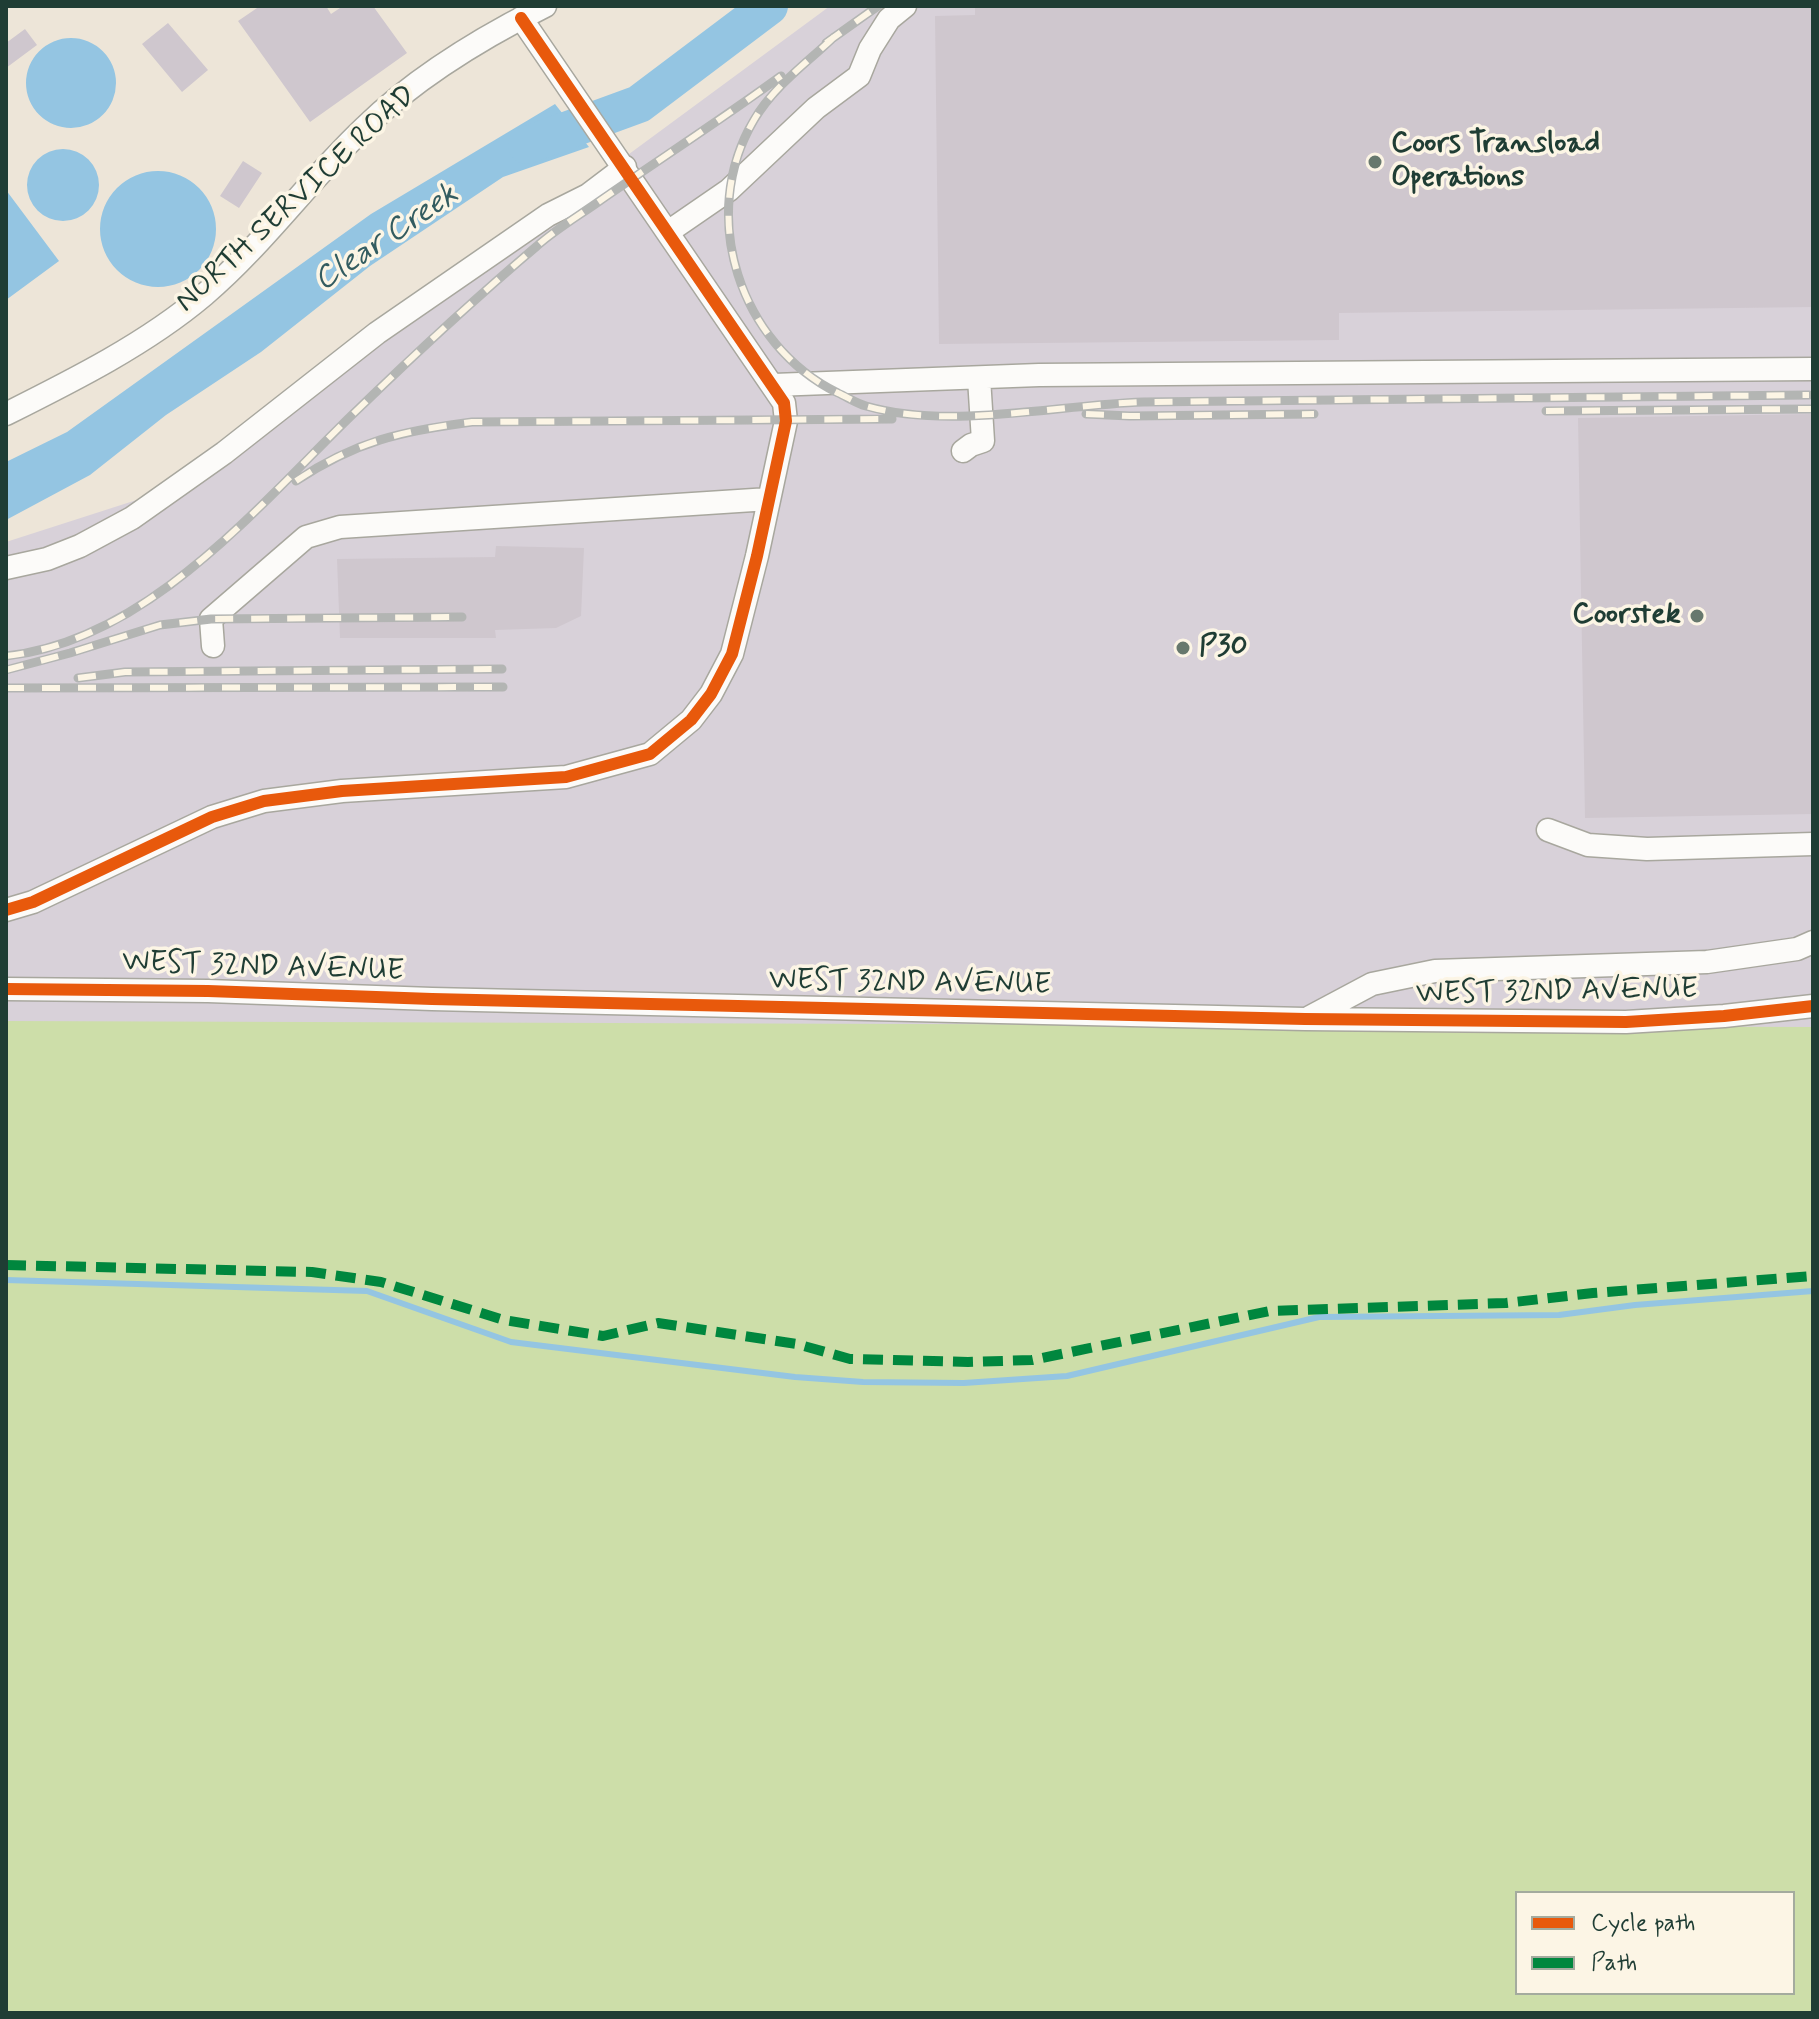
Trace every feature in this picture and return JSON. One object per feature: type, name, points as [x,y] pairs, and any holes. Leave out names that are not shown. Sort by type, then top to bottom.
[{"type":"street","name":"NORTH SERVICE ROAD","points":[[6,414],[102,364],[204,295],[280,220],[366,126],[402,95],[479,43],[545,6]]},
{"type":"street","points":[[668,232],[729,190],[816,108],[859,76],[870,49],[889,19],[905,6]]},
{"type":"street","points":[[6,910],[33,902],[212,817],[264,801],[342,791],[566,777],[650,754],[691,720],[711,694],[732,654],[786,421],[784,403],[521,18]]},
{"type":"street","points":[[6,568],[47,559],[80,546],[132,518],[224,453],[377,333],[548,215],[588,195],[618,158]]},
{"type":"street","points":[[774,385],[979,378],[1813,369]]},
{"type":"street","points":[[963,451],[983,441],[979,378]]},
{"type":"street","points":[[213,646],[211,619],[306,537],[340,527],[769,499]]},
{"type":"street","points":[[1548,830],[1588,845],[1647,849],[1813,844]]},
{"type":"street","points":[[1305,1019],[1372,984],[1435,971],[1707,962],[1797,949],[1813,942]]},
{"type":"street","name":"WEST 32ND AVENUE","points":[[6,989],[208,991],[1305,1019],[1626,1022],[1813,1006]]},
{"type":"shaded area","points":[[830,6],[1813,6],[1813,1037],[6,1036],[6,542],[177,487]]},
{"type":"green space","points":[[6,1021],[1813,1027],[1813,2013],[6,2013]]},
{"type":"water","points":[[71,38],[88,41],[103,51],[113,66],[116,83],[113,100],[103,115],[88,125],[71,128],[54,125],[39,115],[29,100],[26,83],[29,66],[39,51],[54,41]]},
{"type":"water","name":"Clear Creek","points":[[555,104],[589,147],[503,177],[370,266],[261,352],[166,415],[90,475],[6,520],[6,462],[67,432],[371,214]]},
{"type":"water","points":[[70,149],[89,159],[97,171],[97,199],[89,211],[77,219],[56,221],[37,211],[29,199],[27,178],[37,159],[49,151]]},
{"type":"water","points":[[158,171],[180,175],[199,188],[212,207],[216,229],[212,251],[199,270],[180,283],[158,287],[136,283],[117,270],[104,251],[100,229],[104,207],[117,188],[136,175]]},
{"type":"water","points":[[6,190],[59,261],[6,300]]},
{"type":"building","points":[[260,6],[326,6],[331,14],[343,6],[373,6],[407,53],[310,122],[238,21]]},
{"type":"building","name":"Coors Transload Operations","points":[[975,6],[1813,6],[1813,307],[1339,313],[1339,340],[939,344],[935,16],[975,15]]},
{"type":"building","points":[[168,23],[208,70],[182,92],[142,44]]},
{"type":"building","points":[[25,29],[37,45],[6,68],[6,43]]},
{"type":"building","points":[[243,161],[262,173],[239,208],[220,196]]},
{"type":"building","name":"Coorstek","points":[[1813,414],[1813,814],[1585,818],[1578,418]]},
{"type":"building","points":[[496,546],[584,548],[581,616],[556,628],[495,630],[496,638],[340,638],[337,559],[495,557]]},
{"type":"waterway","name":"Clear Creek","points":[[527,145],[639,104],[769,6]]},
{"type":"waterway","points":[[6,1280],[367,1291],[511,1342],[795,1377],[863,1382],[964,1383],[1067,1376],[1319,1317],[1559,1315],[1635,1305],[1813,1291]]},
{"type":"railway","points":[[826,43],[878,6]]},
{"type":"railway","points":[[834,37],[781,86],[754,120],[737,157],[729,196],[730,236],[738,274],[753,311],[776,344],[804,371],[862,405],[898,413],[967,416],[1143,402],[1809,395]]},
{"type":"railway","points":[[6,656],[58,645],[106,625],[153,597],[238,528],[398,371],[544,240],[781,76]]},
{"type":"railway","points":[[1546,411],[1811,409]]},
{"type":"railway","points":[[1086,414],[1314,414]]},
{"type":"railway","points":[[296,481],[339,456],[380,440],[423,429],[472,422],[892,419]]},
{"type":"railway","points":[[6,670],[160,625],[211,619],[462,617]]},
{"type":"railway","points":[[78,678],[125,672],[502,669]]},
{"type":"railway","points":[[6,688],[503,687]]},
{"type":"marked path","points":[[6,1265],[312,1272],[381,1282],[504,1320],[603,1336],[658,1323],[797,1344],[850,1359],[968,1362],[1032,1360],[1270,1311],[1506,1303],[1813,1276]]},
{"type":"cycle path","points":[[6,910],[33,902],[212,817],[264,801],[342,791],[566,777],[650,754],[691,720],[711,694],[732,654],[757,556],[786,421],[784,403],[521,18]]},
{"type":"cycle path","points":[[6,989],[208,991],[1305,1019],[1626,1022],[1813,1006]]},
{"type":"place","name":"Coors Transload Operations","points":[[1375,162]]},
{"type":"place","name":"Coorstek","points":[[1697,616]]},
{"type":"place","name":"P30","points":[[1183,648]]}]
